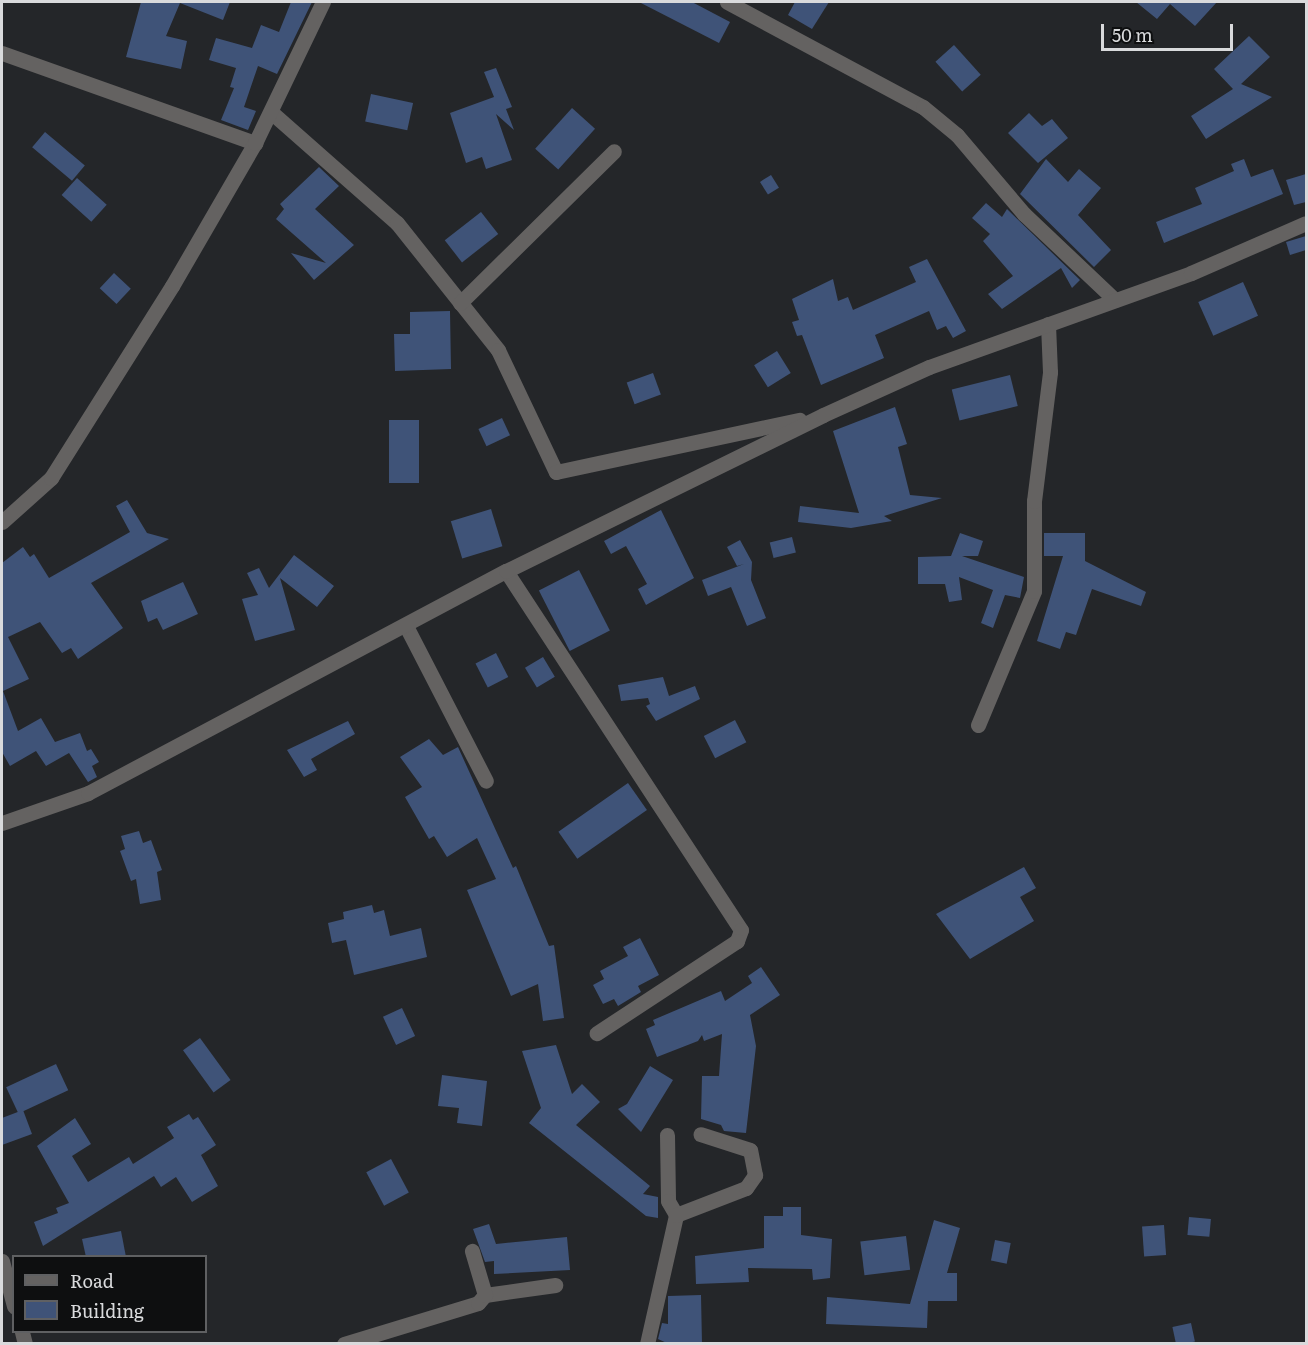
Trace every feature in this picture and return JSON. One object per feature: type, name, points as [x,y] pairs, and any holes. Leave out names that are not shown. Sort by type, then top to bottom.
[{"type":"street","points":[[2,522],[51,478],[255,143],[323,2]]},
{"type":"street","points":[[727,2],[775,23],[923,107],[957,135],[1024,214],[1115,300]]},
{"type":"street","points":[[2,53],[255,143]]},
{"type":"street","points":[[271,112],[397,223],[498,350],[556,472],[823,415]]},
{"type":"street","points":[[460,303],[614,151]]},
{"type":"street","points":[[2,823],[88,793],[506,571],[823,415],[929,367],[1115,300],[1306,223]]},
{"type":"street","points":[[978,725],[1034,591],[1034,501],[1050,372],[1048,324]]},
{"type":"street","points":[[506,571],[741,930],[737,941],[597,1033]]},
{"type":"street","points":[[406,626],[486,781]]},
{"type":"street","points":[[676,1215],[746,1188],[755,1175],[750,1150],[700,1134]]},
{"type":"street","points":[[647,1344],[676,1215],[668,1201],[667,1135]]},
{"type":"street","points":[[472,1251],[485,1295]]},
{"type":"street","points":[[2,1261],[12,1302]]},
{"type":"street","points":[[344,1344],[469,1309],[485,1295],[555,1285]]},
{"type":"building","points":[[141,2],[230,2],[223,20],[180,3],[166,36],[187,41],[181,69],[126,57]]},
{"type":"building","points":[[291,2],[312,2],[277,74],[258,66],[244,107],[256,111],[248,130],[221,120],[234,88],[230,87],[236,68],[209,60],[216,38],[252,48],[261,25],[279,32]]},
{"type":"building","points":[[639,2],[692,2],[730,22],[719,43]]},
{"type":"building","points":[[795,2],[829,2],[812,29],[788,15]]},
{"type":"building","points":[[1136,2],[1217,2],[1195,26],[1170,4],[1157,19]]},
{"type":"building","points":[[1249,36],[1270,57],[1241,84],[1272,97],[1206,139],[1191,116],[1233,89],[1214,69]]},
{"type":"building","points":[[954,45],[981,75],[962,91],[935,62]]},
{"type":"building","points":[[496,68],[512,107],[506,109],[514,130],[496,114],[512,160],[486,169],[482,157],[466,163],[450,113],[494,97],[484,72]]},
{"type":"building","points":[[371,94],[413,103],[407,130],[365,121]]},
{"type":"building","points":[[572,108],[595,129],[558,170],[535,149]]},
{"type":"building","points":[[1029,113],[1042,126],[1052,119],[1068,138],[1038,163],[1008,133]]},
{"type":"building","points":[[45,132],[85,165],[72,181],[32,147]]},
{"type":"building","points":[[1046,159],[1068,182],[1079,169],[1101,188],[1078,215],[1111,250],[1094,267],[1020,194]]},
{"type":"building","points":[[1244,159],[1251,177],[1273,169],[1283,194],[1164,243],[1156,222],[1202,204],[1195,188],[1234,171],[1231,164]]},
{"type":"building","points":[[319,167],[339,186],[315,209],[354,245],[314,280],[291,253],[326,263],[276,219],[284,209],[280,204]]},
{"type":"building","points":[[1306,174],[1306,202],[1294,205],[1286,180]]},
{"type":"building","points":[[771,175],[779,188],[768,195],[760,182]]},
{"type":"building","points":[[77,178],[107,205],[91,222],[62,195]]},
{"type":"building","points":[[986,203],[1002,217],[1007,209],[1080,280],[1072,288],[1061,268],[1002,309],[988,294],[1013,276],[983,241],[990,234],[972,218]]},
{"type":"building","points":[[481,212],[498,234],[462,262],[445,240]]},
{"type":"building","points":[[1306,236],[1306,250],[1290,255],[1286,242]]},
{"type":"building","points":[[927,259],[966,331],[953,338],[946,326],[937,330],[929,311],[875,335],[884,358],[821,385],[802,335],[797,336],[792,322],[799,320],[792,299],[833,279],[838,301],[848,297],[853,310],[916,282],[909,267]]},
{"type":"building","points":[[114,273],[131,289],[116,304],[100,288]]},
{"type":"building","points":[[1243,282],[1258,316],[1213,336],[1198,302]]},
{"type":"building","points":[[450,311],[451,369],[395,371],[394,334],[410,334],[410,312]]},
{"type":"building","points":[[777,351],[791,373],[768,387],[754,365]]},
{"type":"building","points":[[653,373],[661,395],[635,404],[627,383]]},
{"type":"building","points":[[1010,375],[1018,406],[960,421],[952,390]]},
{"type":"building","points":[[895,407],[907,444],[898,447],[910,495],[942,498],[884,516],[892,521],[851,528],[798,522],[800,506],[859,513],[833,431]]},
{"type":"building","points":[[502,418],[510,435],[486,446],[478,429]]},
{"type":"building","points":[[389,420],[419,420],[419,483],[389,483]]},
{"type":"building","points":[[127,500],[147,533],[169,539],[91,583],[123,628],[78,659],[71,648],[62,653],[40,622],[8,637],[29,679],[3,691],[18,731],[41,718],[55,742],[80,733],[87,751],[91,749],[99,762],[92,766],[97,777],[88,782],[69,753],[46,766],[36,751],[10,766],[2,752],[2,563],[23,547],[30,557],[34,554],[49,578],[130,532],[116,506]]},
{"type":"building","points":[[491,509],[502,546],[462,559],[451,521]]},
{"type":"building","points":[[661,510],[694,578],[646,605],[638,589],[647,584],[626,546],[611,554],[604,541]]},
{"type":"building","points":[[960,533],[983,541],[978,556],[962,556],[1024,577],[1020,598],[1005,595],[993,628],[981,623],[993,590],[959,577],[962,600],[949,602],[945,584],[918,584],[918,557],[951,556]]},
{"type":"building","points":[[1044,533],[1085,533],[1085,561],[1146,592],[1141,606],[1092,589],[1076,635],[1066,632],[1060,649],[1037,641],[1063,556],[1044,556]]},
{"type":"building","points":[[792,537],[796,553],[774,558],[770,543]]},
{"type":"building","points":[[740,540],[752,562],[751,580],[766,618],[747,626],[731,587],[708,596],[702,580],[744,564],[737,566],[727,547]]},
{"type":"building","points":[[294,555],[334,586],[317,607],[280,578],[295,630],[255,641],[242,599],[258,595],[247,573],[259,568],[269,588]]},
{"type":"building","points":[[579,570],[610,631],[570,651],[539,590]]},
{"type":"building","points":[[183,582],[198,614],[163,630],[157,618],[148,622],[141,601]]},
{"type":"building","points":[[496,653],[508,677],[488,687],[476,663]]},
{"type":"building","points":[[543,657],[555,677],[537,688],[525,668]]},
{"type":"building","points":[[663,677],[669,696],[695,686],[700,699],[656,721],[646,706],[650,704],[648,698],[621,701],[618,685]]},
{"type":"building","points":[[735,720],[746,742],[715,758],[704,736]]},
{"type":"building","points":[[348,721],[355,734],[311,759],[317,770],[304,777],[287,750]]},
{"type":"building","points":[[429,739],[443,755],[458,747],[513,868],[516,866],[549,946],[554,945],[564,1018],[543,1021],[538,984],[511,996],[467,890],[496,879],[477,838],[447,857],[434,836],[429,839],[405,797],[422,787],[400,757]]},
{"type":"building","points":[[628,783],[647,810],[577,859],[558,832]]},
{"type":"building","points":[[139,831],[143,843],[151,840],[162,870],[157,872],[161,900],[140,904],[136,879],[131,881],[120,851],[125,849],[121,836]]},
{"type":"building","points":[[1024,867],[1036,888],[1020,897],[1034,921],[970,959],[936,914]]},
{"type":"building","points":[[372,905],[374,913],[384,910],[390,936],[421,928],[427,957],[354,975],[346,940],[332,943],[328,923],[344,919],[343,912]]},
{"type":"building","points":[[640,938],[659,975],[638,986],[641,992],[618,1006],[614,999],[603,1004],[593,985],[604,979],[600,971],[628,956],[623,947]]},
{"type":"building","points":[[761,967],[780,995],[750,1015],[756,1046],[746,1133],[724,1131],[721,1125],[701,1119],[702,1076],[719,1076],[722,1034],[704,1041],[702,1035],[698,1041],[657,1057],[646,1029],[655,1025],[653,1020],[721,991],[725,1001],[752,983],[748,976]]},
{"type":"building","points":[[402,1008],[415,1036],[396,1045],[383,1017]]},
{"type":"building","points":[[200,1038],[231,1080],[214,1092],[183,1050]]},
{"type":"building","points":[[556,1045],[572,1094],[582,1084],[600,1102],[576,1125],[650,1186],[643,1194],[658,1197],[658,1218],[646,1216],[529,1123],[541,1108],[522,1051]]},
{"type":"building","points":[[56,1064],[68,1090],[18,1114],[6,1087]]},
{"type":"building","points":[[650,1066],[673,1080],[641,1132],[618,1109],[627,1104]]},
{"type":"building","points":[[442,1075],[487,1081],[482,1126],[457,1123],[459,1108],[438,1106]]},
{"type":"building","points":[[23,1110],[32,1134],[2,1145],[2,1118]]},
{"type":"building","points":[[189,1114],[193,1120],[198,1117],[216,1145],[201,1155],[218,1186],[192,1202],[176,1177],[161,1187],[154,1176],[43,1246],[34,1222],[58,1213],[56,1208],[69,1203],[37,1146],[75,1118],[91,1144],[72,1156],[88,1182],[129,1157],[133,1164],[174,1138],[167,1127]]},
{"type":"building","points":[[391,1159],[409,1193],[384,1206],[366,1172]]},
{"type":"building","points":[[783,1207],[801,1207],[801,1235],[832,1239],[830,1278],[813,1280],[812,1269],[748,1268],[749,1282],[696,1284],[695,1256],[764,1248],[764,1216],[783,1216]]},
{"type":"building","points":[[1189,1217],[1211,1219],[1209,1237],[1187,1235]]},
{"type":"building","points":[[934,1220],[960,1228],[947,1273],[957,1273],[957,1301],[928,1301],[927,1328],[826,1324],[827,1297],[910,1304]]},
{"type":"building","points":[[489,1224],[496,1244],[567,1237],[570,1270],[494,1274],[494,1261],[485,1262],[473,1229]]},
{"type":"building","points":[[1164,1225],[1166,1255],[1144,1256],[1142,1227]]},
{"type":"building","points":[[121,1231],[126,1255],[86,1255],[82,1239]]},
{"type":"building","points":[[906,1236],[910,1270],[864,1275],[860,1242]]},
{"type":"building","points":[[995,1240],[1011,1243],[1007,1264],[991,1261]]},
{"type":"building","points":[[701,1295],[702,1344],[669,1344],[658,1339],[662,1323],[668,1324],[668,1296]]},
{"type":"building","points":[[1191,1323],[1195,1342],[1176,1344],[1172,1327]]}]
